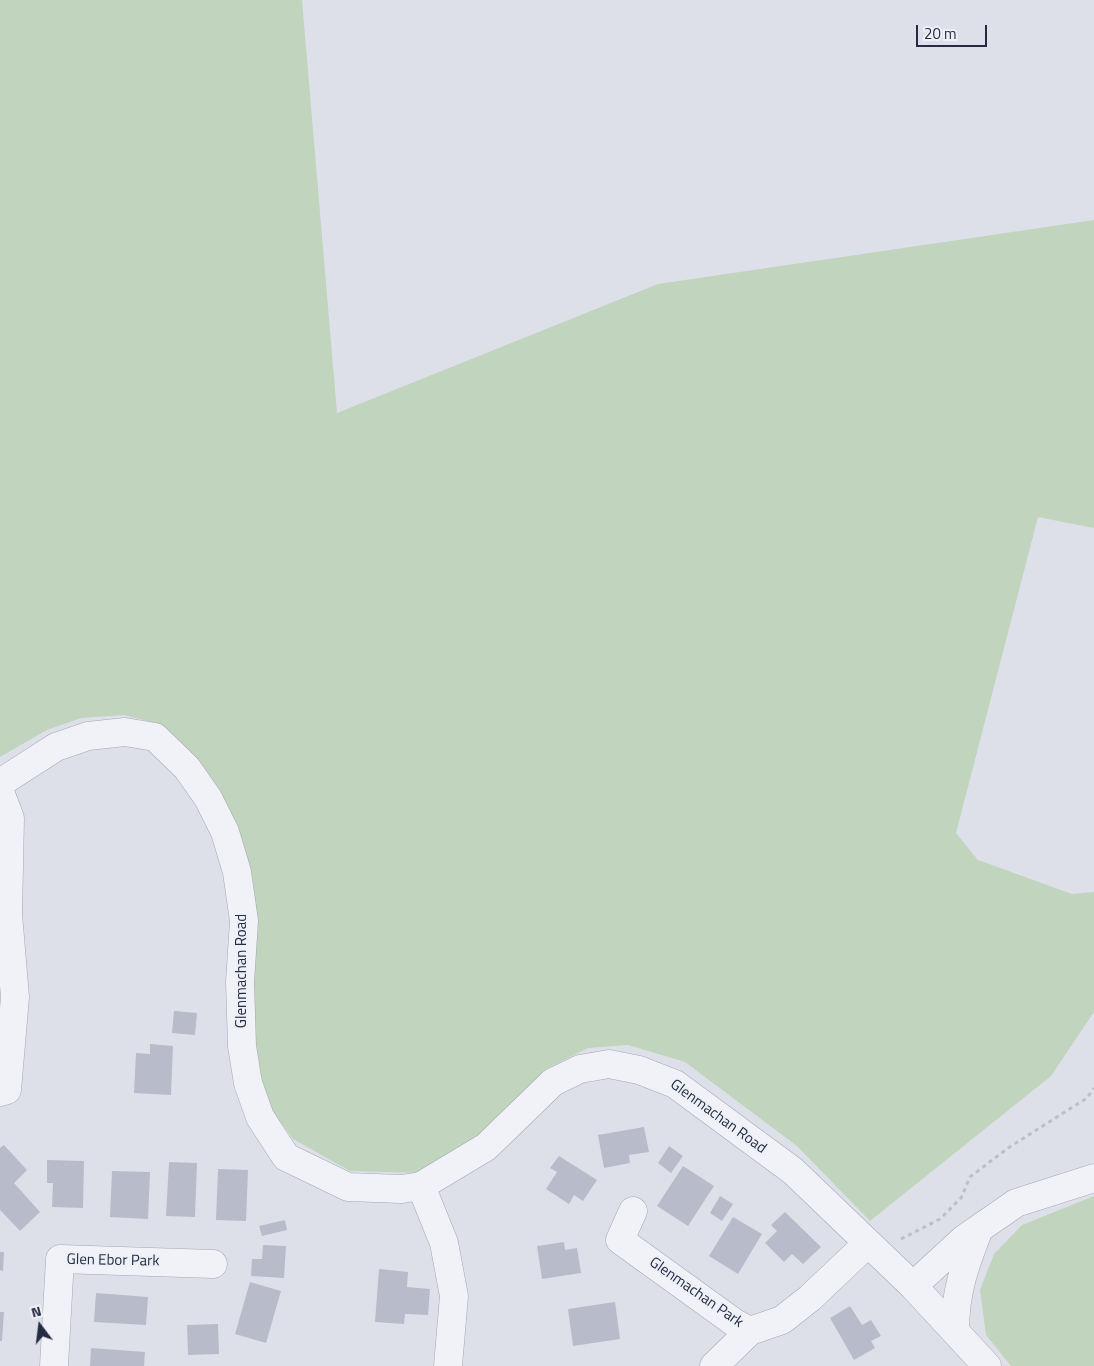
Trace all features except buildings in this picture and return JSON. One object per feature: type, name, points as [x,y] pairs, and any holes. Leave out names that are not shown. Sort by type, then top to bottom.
[{"type":"street","name":"Glenmachan Road","points":[[0,783],[56,747],[88,736],[125,732],[154,737],[188,768],[208,798],[225,832],[237,872],[244,921],[240,982],[242,1046],[248,1083],[260,1117],[286,1156],[348,1186],[402,1189],[421,1186],[486,1147],[554,1082],[580,1069],[609,1064],[640,1070],[675,1084],[793,1171],[913,1286],[987,1366]]},
{"type":"street","points":[[0,792],[10,818],[4,914],[15,997],[7,1090],[0,1092]]},
{"type":"street","points":[[913,1286],[964,1239],[1016,1203],[1094,1178]]},
{"type":"street","points":[[421,1186],[444,1243],[454,1296],[448,1366]]},
{"type":"street","name":"Glenmachan Park","points":[[633,1211],[620,1240],[735,1323],[750,1331],[782,1320],[875,1250]]},
{"type":"street","points":[[955,1331],[955,1311],[962,1271],[980,1228]]},
{"type":"street","name":"Glen Ebor Park","points":[[54,1366],[60,1259],[213,1264]]},
{"type":"street","points":[[714,1366],[750,1331]]},
{"type":"path","points":[[875,1250],[940,1219],[961,1198],[970,1177],[1008,1148],[1087,1098],[1094,1088]]},
{"type":"green space","points":[[0,0],[302,0],[337,413],[658,284],[1094,220],[1094,528],[1038,517],[956,833],[978,860],[1072,894],[1094,892],[1094,1012],[1051,1076],[870,1221],[797,1146],[685,1062],[628,1045],[588,1048],[544,1070],[479,1140],[418,1173],[350,1171],[293,1139],[263,1098],[251,1058],[254,918],[195,761],[159,724],[124,715],[81,718],[47,730],[0,757]]},
{"type":"green space","points":[[1094,1196],[1094,1366],[1011,1366],[986,1335],[980,1290],[994,1254],[1022,1225]]}]
